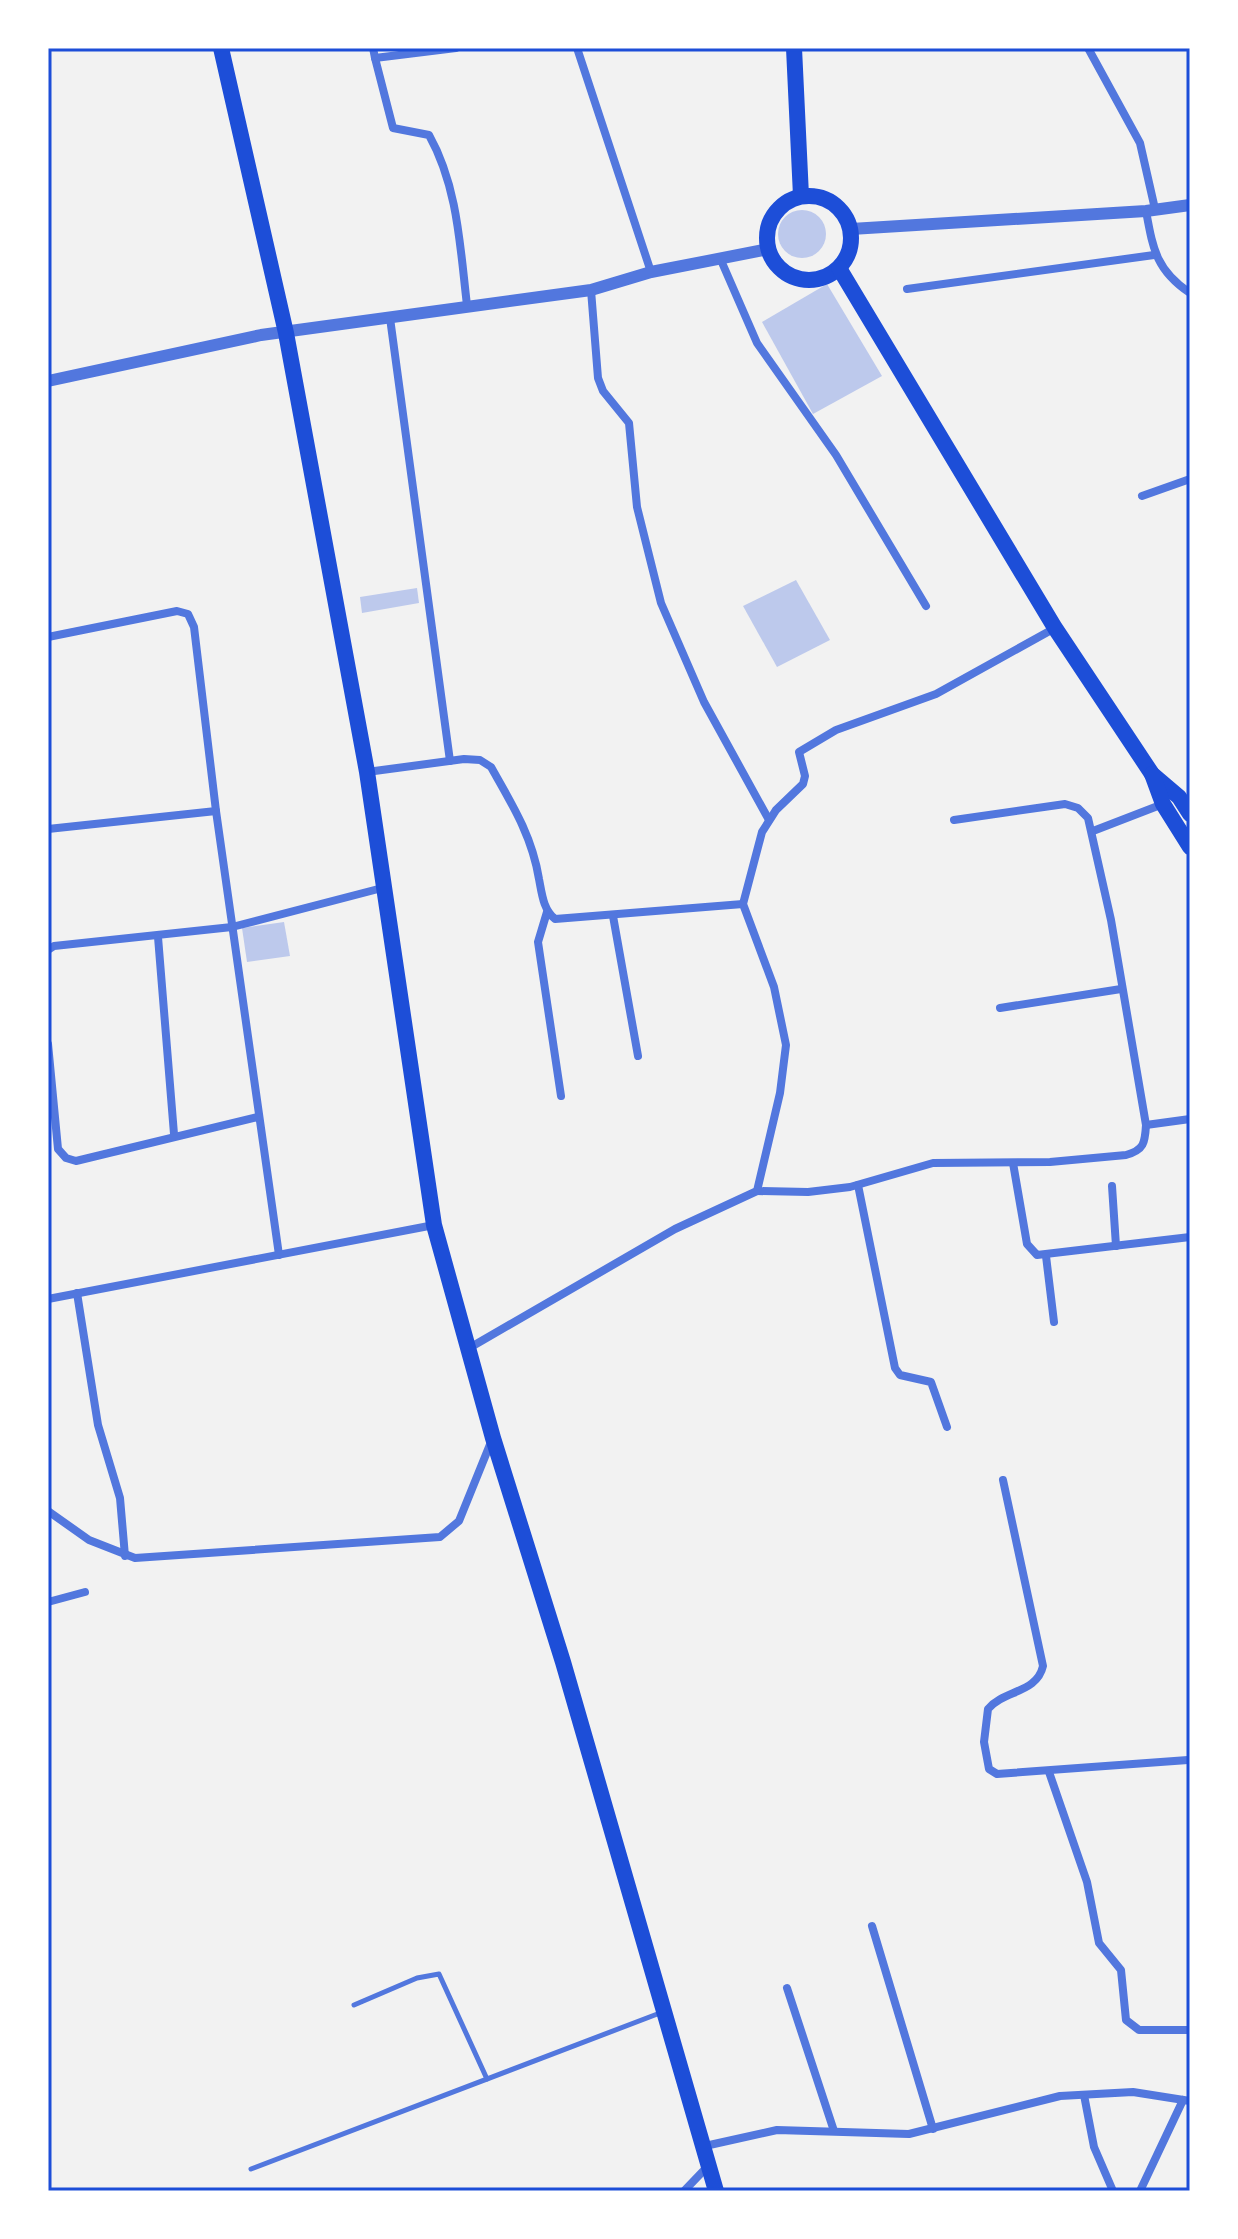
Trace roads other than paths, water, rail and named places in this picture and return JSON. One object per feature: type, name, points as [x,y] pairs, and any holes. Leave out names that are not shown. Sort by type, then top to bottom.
[{"type":"main road","points":[[221,48],[286,333],[367,772],[387,887],[434,1225],[471,1347],[493,1438],[716,2191]]},
{"type":"main road","points":[[794,48],[801,196]]},
{"type":"main road","points":[[812,195],[833,202],[851,229],[847,257],[839,268],[827,276],[799,279],[786,273],[769,249],[768,230],[776,211],[801,196],[812,195]]},
{"type":"main road","points":[[839,268],[1055,628],[1152,774],[1163,804],[1190,847]]},
{"type":"main road","points":[[1152,774],[1184,794],[1190,814]]},
{"type":"street","points":[[373,48],[393,128],[422,131],[429,135],[443,167],[456,213],[467,305]]},
{"type":"street","points":[[375,58],[456,48]]},
{"type":"street","points":[[577,48],[651,272]]},
{"type":"street","points":[[1088,48],[1140,143],[1154,255],[1178,285],[1190,293]]},
{"type":"street","points":[[851,229],[1190,205]]},
{"type":"street","points":[[48,381],[286,333],[467,305],[591,290],[651,272],[769,249]]},
{"type":"street","points":[[907,289],[1154,255]]},
{"type":"street","points":[[720,258],[757,343],[836,455],[926,606]]},
{"type":"street","points":[[591,290],[598,378],[603,391],[629,423],[637,507],[661,603],[704,702],[769,820]]},
{"type":"street","points":[[390,318],[450,761]]},
{"type":"street","points":[[1142,496],[1190,479]]},
{"type":"street","points":[[48,637],[177,611],[188,614],[194,627],[216,811],[279,1255]]},
{"type":"street","points":[[757,1191],[780,1093],[786,1045],[774,987],[743,904],[762,832],[769,820],[803,784],[805,776],[798,759],[799,752],[806,745],[836,730],[936,694],[1055,628]]},
{"type":"street","points":[[367,772],[450,761],[480,760],[491,767],[530,837],[547,912],[538,942],[561,1096]]},
{"type":"street","points":[[1093,831],[1184,794]]},
{"type":"street","points":[[471,1347],[675,1229],[757,1191],[808,1192],[858,1185],[933,1163],[1013,1163],[1138,1152],[1145,1144],[1146,1125],[1093,831],[1088,818],[1078,808],[1065,804],[954,820]]},
{"type":"street","points":[[48,829],[216,811]]},
{"type":"street","points":[[48,950],[54,946],[232,927],[387,887]]},
{"type":"street","points":[[547,912],[555,919],[567,921],[743,904]]},
{"type":"street","points":[[613,916],[638,1056]]},
{"type":"street","points":[[158,937],[174,1134]]},
{"type":"street","points":[[1000,1008],[1121,989]]},
{"type":"street","points":[[48,1044],[58,1149],[66,1158],[76,1161],[174,1134],[258,1117]]},
{"type":"street","points":[[1146,1125],[1190,1119]]},
{"type":"street","points":[[1013,1163],[1030,1253],[1046,1256],[1190,1237]]},
{"type":"street","points":[[858,1185],[895,1368],[900,1375],[931,1382],[947,1427]]},
{"type":"street","points":[[1112,1186],[1116,1246]]},
{"type":"street","points":[[48,1299],[434,1225]]},
{"type":"street","points":[[1046,1256],[1054,1322]]},
{"type":"street","points":[[77,1293],[98,1425],[120,1498],[125,1556]]},
{"type":"street","points":[[48,1511],[89,1540],[125,1556],[145,1558],[440,1537],[459,1521],[493,1438]]},
{"type":"street","points":[[1003,1480],[1043,1666],[1041,1676],[1033,1684],[988,1709],[985,1760],[997,1774],[1188,1760]]},
{"type":"street","points":[[48,1602],[85,1592]]},
{"type":"street","points":[[1049,1772],[1087,1882],[1099,1943],[1121,1970],[1126,2020],[1139,2030],[1190,2030]]},
{"type":"street","points":[[872,1926],[933,2129]]},
{"type":"street","points":[[787,1988],[834,2131]]},
{"type":"street","points":[[705,2146],[762,2131],[894,2135],[933,2129],[1040,2099],[1133,2092],[1187,2101],[1140,2191]]},
{"type":"street","points":[[1084,2095],[1094,2147],[1113,2191]]},
{"type":"street","points":[[684,2191],[710,2164]]},
{"type":"lane","points":[[354,2005],[417,1978],[439,1974],[487,2079]]},
{"type":"lane","points":[[251,2169],[665,2011]]}]
